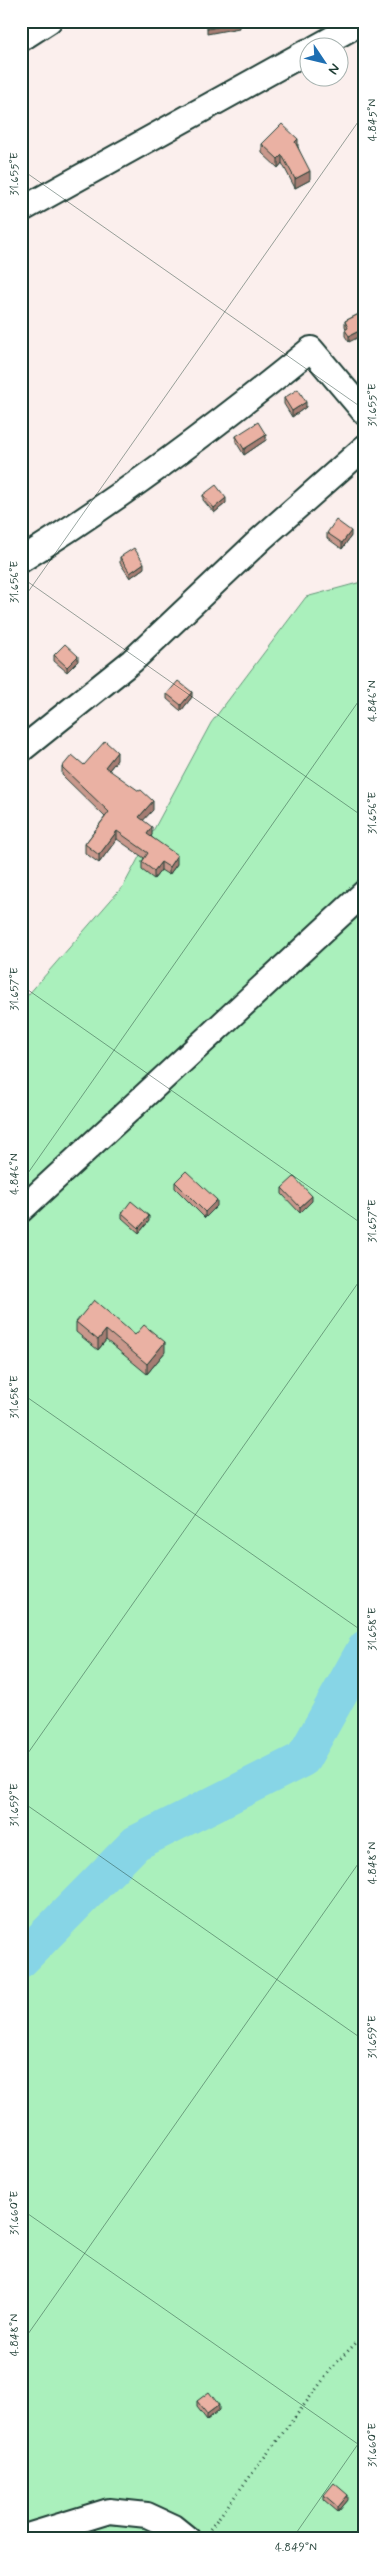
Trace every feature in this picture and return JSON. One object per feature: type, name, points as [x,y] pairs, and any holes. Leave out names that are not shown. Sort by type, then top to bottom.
[{"type":"street","points":[[21,39],[49,21]]},
{"type":"street","points":[[333,38],[364,21]]},
{"type":"street","points":[[21,210],[298,57]]},
{"type":"street","points":[[21,560],[87,519],[212,430],[311,350],[365,413]]},
{"type":"street","points":[[21,750],[132,661],[262,538],[365,446]]},
{"type":"street","points":[[21,1210],[365,892]]},
{"type":"street","points":[[21,2538],[109,2511],[148,2515],[173,2527],[188,2539]]},
{"type":"path","points":[[202,2539],[336,2363],[365,2334]]},
{"type":"green space","points":[[365,581],[365,2539],[21,2539],[21,1003],[124,885],[211,723],[306,597]]},
{"type":"building","points":[[206,21],[239,21],[239,22],[207,29]]},
{"type":"building","points":[[282,124],[298,139],[295,142],[310,171],[295,179],[282,155],[278,159],[262,144]]},
{"type":"building","points":[[365,311],[365,328],[349,336],[345,330],[348,328],[345,321]]},
{"type":"building","points":[[298,389],[306,402],[292,411],[284,398]]},
{"type":"building","points":[[258,422],[266,435],[244,449],[236,436]]},
{"type":"building","points":[[216,485],[226,498],[214,508],[203,495]]},
{"type":"building","points":[[336,520],[351,531],[342,543],[327,533]]},
{"type":"building","points":[[134,548],[144,563],[130,573],[120,557]]},
{"type":"building","points":[[65,644],[78,656],[67,667],[54,655]]},
{"type":"building","points":[[178,681],[192,692],[181,705],[167,694]]},
{"type":"building","points":[[105,741],[117,752],[105,767],[139,791],[141,790],[153,801],[139,817],[152,827],[147,834],[177,855],[169,867],[161,862],[154,871],[142,862],[148,853],[117,831],[99,855],[85,844],[109,812],[62,767],[72,755],[84,765]]},
{"type":"building","points":[[186,1171],[217,1200],[205,1212],[175,1182]]},
{"type":"building","points":[[294,1177],[312,1196],[300,1207],[282,1188]]},
{"type":"building","points":[[131,1201],[149,1216],[139,1228],[122,1213]]},
{"type":"building","points":[[94,1300],[135,1335],[144,1325],[165,1342],[147,1364],[106,1330],[98,1340],[76,1322]]},
{"type":"building","points":[[209,2392],[219,2405],[207,2414],[197,2401]]},
{"type":"building","points":[[334,2483],[348,2495],[338,2507],[324,2495]]},
{"type":"waterway","points":[[21,1960],[136,1843],[303,1759],[365,1648]]}]
